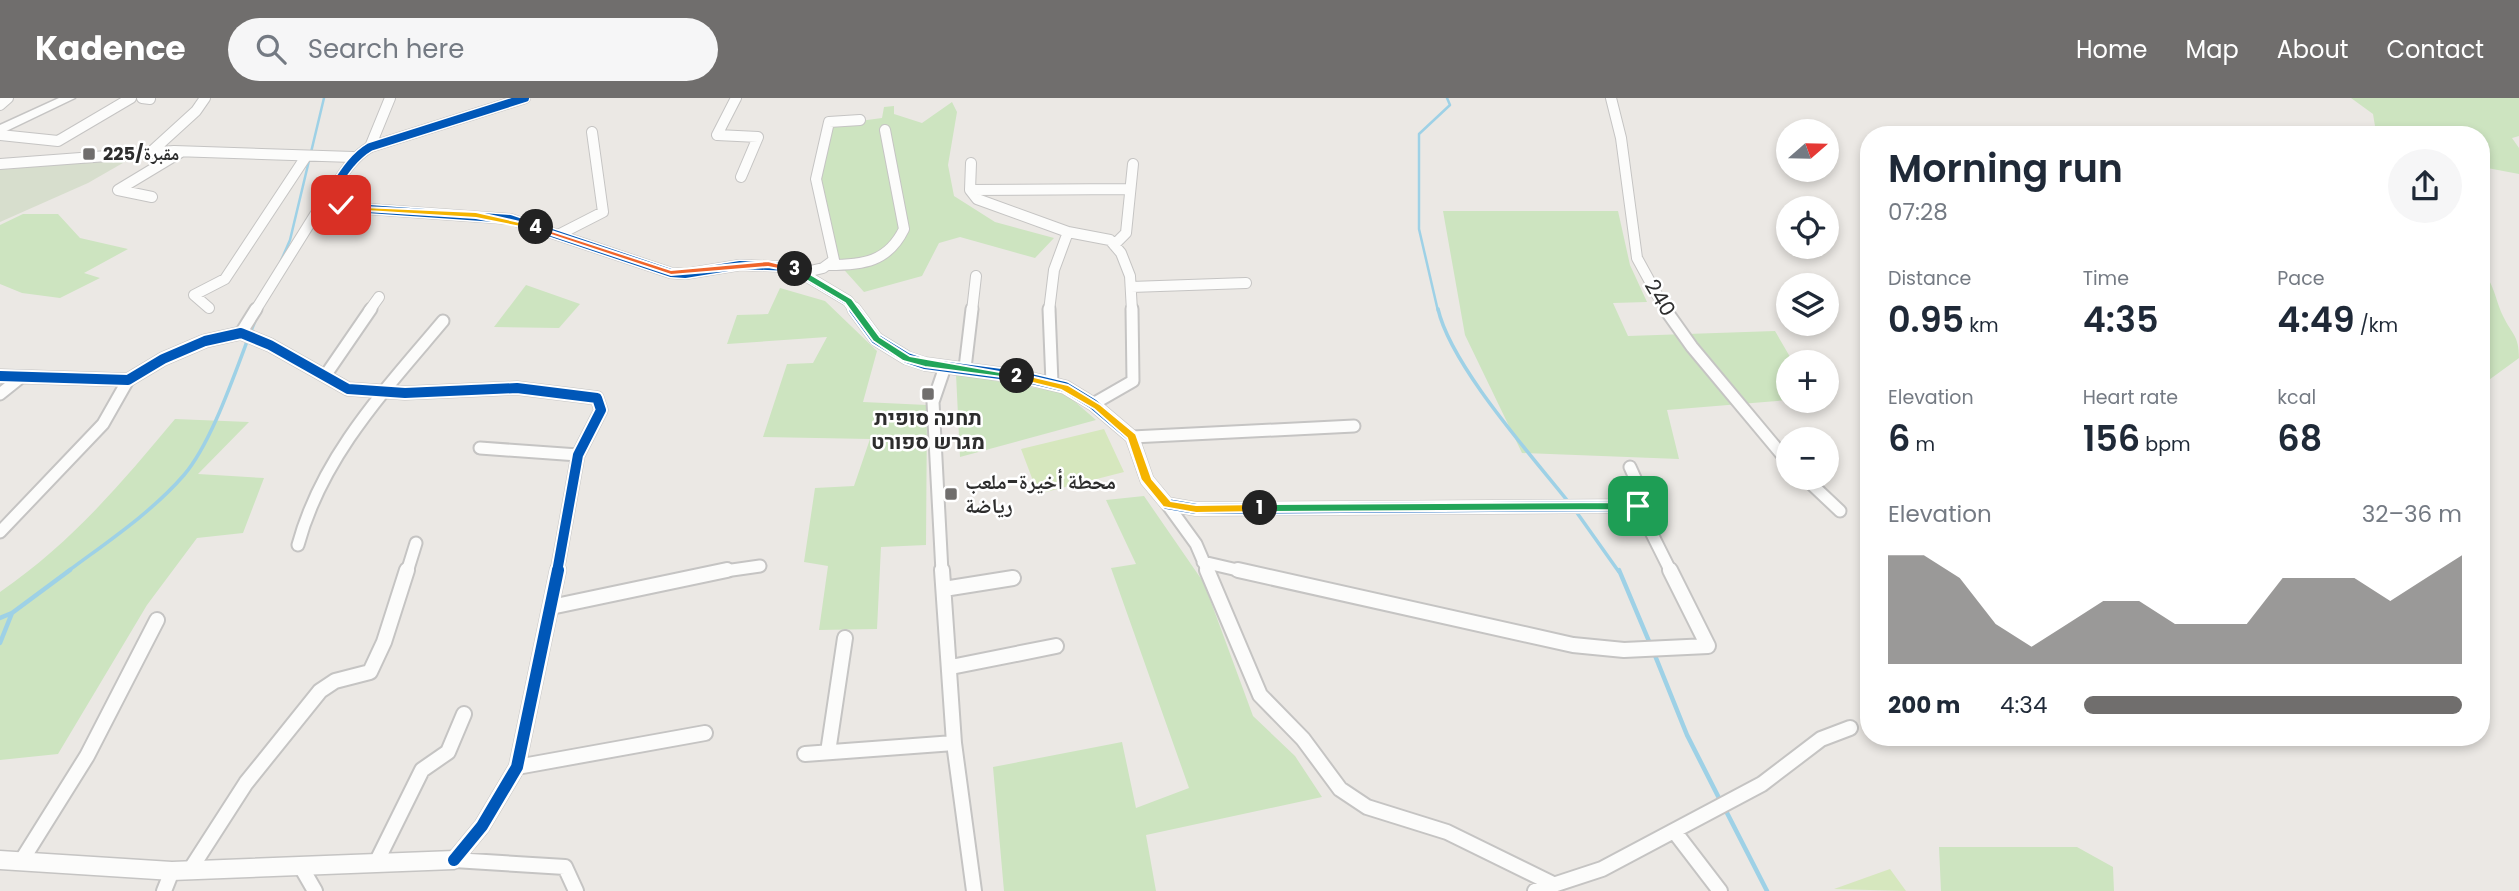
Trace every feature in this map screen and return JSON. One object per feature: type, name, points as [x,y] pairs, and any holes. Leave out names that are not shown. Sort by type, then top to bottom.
[{"type":"main road","points":[[0,130],[61,98]]},
{"type":"main road","points":[[0,130],[69,98]]},
{"type":"street","points":[[0,105],[8,98]]},
{"type":"street","points":[[0,130],[58,141],[131,98]]},
{"type":"street","points":[[151,152],[196,111],[205,98]]},
{"type":"street","points":[[370,146],[390,98]]},
{"type":"street","points":[[242,333],[311,222],[336,189],[353,157],[370,146],[525,98]]},
{"type":"street","points":[[736,98],[731,113],[723,118],[717,135],[758,137],[741,177]]},
{"type":"street","name":"240","points":[[1611,98],[1621,138],[1637,258],[1660,301],[1692,347],[1776,448]]},
{"type":"street","points":[[829,265],[834,253],[816,179],[829,122],[860,120]]},
{"type":"street","points":[[802,273],[829,265],[869,262],[894,250],[900,240],[904,229],[885,130]]},
{"type":"street","points":[[560,234],[603,212],[592,132]]},
{"type":"street","points":[[152,197],[118,190],[182,151]]},
{"type":"street","points":[[0,164],[182,151],[305,158],[353,157]]},
{"type":"street","points":[[209,308],[194,295],[225,279],[305,158]]},
{"type":"street","points":[[971,163],[970,190],[977,199],[992,207],[1068,232],[1110,240],[1130,276],[1133,381],[1093,404]]},
{"type":"street","points":[[1114,246],[1126,233],[1133,164]]},
{"type":"street","points":[[336,189],[339,204]]},
{"type":"street","points":[[970,190],[1129,189]]},
{"type":"street","points":[[323,208],[339,204],[510,219],[671,272],[768,264],[791,267],[848,301],[867,321],[876,339],[907,358],[946,367],[1052,383],[1093,404],[1132,437],[1147,480],[1196,544],[1260,695],[1303,739],[1340,789],[1367,807],[1447,832],[1553,884]]},
{"type":"street","points":[[1052,383],[1048,290],[1058,252],[1068,232]]},
{"type":"street","points":[[965,368],[976,276]]},
{"type":"street","points":[[1131,288],[1246,283]]},
{"type":"street","points":[[325,376],[379,296]]},
{"type":"street","points":[[298,545],[321,483],[384,392],[443,321]]},
{"type":"street","points":[[0,532],[103,424],[128,380],[163,359],[205,341],[242,333],[348,389],[384,392],[517,388],[597,398],[601,410],[578,455],[551,607],[517,768],[482,826],[454,860]]},
{"type":"street","points":[[946,367],[933,402],[954,743],[974,891]]},
{"type":"street","points":[[0,376],[128,380]]},
{"type":"street","points":[[0,394],[20,378]]},
{"type":"street","points":[[1132,437],[1354,426]]},
{"type":"street","points":[[480,448],[578,455]]},
{"type":"street","points":[[1167,504],[1196,509],[1638,506],[1645,500],[1630,467]]},
{"type":"street","points":[[1818,490],[1840,511]]},
{"type":"street","points":[[1203,562],[1573,645],[1625,650],[1708,646],[1638,506]]},
{"type":"street","points":[[164,891],[320,691],[335,681],[370,672],[384,642],[416,543]]},
{"type":"street","points":[[551,607],[735,568],[760,566]]},
{"type":"street","points":[[944,589],[1013,578]]},
{"type":"street","points":[[22,860],[87,756],[157,620]]},
{"type":"street","points":[[828,752],[845,638]]},
{"type":"street","points":[[951,667],[1056,646]]},
{"type":"street","points":[[376,863],[422,770],[448,752],[464,714]]},
{"type":"street","points":[[1535,891],[1602,869],[1762,784],[1821,739],[1850,728]]},
{"type":"street","points":[[517,768],[705,733]]},
{"type":"street","points":[[805,754],[954,743]]},
{"type":"street","points":[[1674,831],[1720,891]]},
{"type":"street","points":[[0,860],[181,871],[454,860],[565,867],[576,891]]},
{"type":"street","points":[[300,865],[315,891]]},
{"type":"green space","points":[[2351,98],[2519,98],[2519,136],[2512,138],[2519,148],[2519,174],[2490,169],[2490,126],[2375,126],[2373,114]]},
{"type":"green space","points":[[952,102],[957,112],[948,165],[954,196],[995,222],[1054,238],[1035,258],[960,237],[939,243],[922,276],[864,292],[838,263],[817,174],[830,125],[882,118],[884,107],[894,106],[894,114],[922,123]]},
{"type":"green space","points":[[135,156],[88,183],[0,222],[0,167]]},
{"type":"green space","points":[[1443,211],[1618,211],[1630,265],[1647,302],[1613,303],[1628,336],[1775,331],[1786,350],[1776,350],[1776,401],[1667,410],[1679,459],[1522,453],[1465,335]]},
{"type":"green space","points":[[23,214],[58,214],[80,238],[128,249],[84,273],[100,278],[60,298],[22,293],[0,284],[0,225]]},
{"type":"green space","points":[[2490,283],[2516,340],[2519,358],[2490,379]]},
{"type":"green space","points":[[526,285],[580,304],[559,328],[494,327]]},
{"type":"green space","points":[[780,288],[825,301],[877,351],[863,402],[927,405],[926,545],[881,547],[877,629],[819,630],[828,566],[804,562],[815,488],[854,486],[870,439],[763,437],[787,364],[813,363],[827,337],[727,344],[737,315],[768,314]]},
{"type":"green space","points":[[956,374],[1065,393],[1096,420],[960,457]]},
{"type":"green space","points":[[175,419],[249,422],[198,474],[264,478],[243,533],[197,538],[147,605],[58,754],[0,760],[0,592],[50,554],[94,512]]},
{"type":"green space","points":[[1104,429],[1124,472],[1038,494],[1021,449]]},
{"type":"green space","points":[[1144,496],[1204,583],[1253,716],[1295,756],[1322,797],[1146,835],[1156,891],[1004,891],[993,767],[1122,742],[1136,808],[1189,788],[1111,568],[1136,564],[1106,500]]},
{"type":"green space","points":[[1939,847],[2077,847],[2113,867],[2114,891],[1941,891]]},
{"type":"green space","points":[[1890,869],[1906,891],[1834,889]]},
{"type":"waterway","points":[[280,263],[290,240],[324,98]]},
{"type":"waterway","points":[[1438,311],[1419,229],[1419,134],[1450,105],[1447,98]]},
{"type":"waterway","points":[[1438,309],[1446,332],[1475,383],[1570,504]]},
{"type":"waterway","points":[[67,572],[143,514],[184,475],[215,422],[256,318]]},
{"type":"waterway","points":[[1575,510],[1619,572]]},
{"type":"waterway","points":[[12,613],[70,570]]},
{"type":"waterway","points":[[1619,570],[1651,646]]},
{"type":"waterway","points":[[0,618],[12,613]]},
{"type":"waterway","points":[[0,643],[12,613]]},
{"type":"waterway","points":[[1654,653],[1687,735],[1721,802]]},
{"type":"waterway","points":[[1725,809],[1767,891]]},
{"type":"cycle path","points":[[525,98],[370,147],[353,157],[336,189],[318,210],[326,212],[340,207],[510,219],[671,273],[685,274],[740,265],[791,267],[848,301],[876,339],[907,358],[925,364],[1023,377],[1065,387],[1093,404],[1132,437],[1147,480],[1167,504],[1196,509],[1638,506]]},
{"type":"cycle path","points":[[0,376],[128,380],[163,359],[205,341],[241,333],[270,345],[348,389],[405,393],[517,388],[597,398],[601,410],[578,455],[551,607],[517,767],[482,826],[454,860]]},
{"type":"place","name":"مقبرة/225","points":[[89,154]]},
{"type":"place","name":"תחנה סופית מגרש ספורט","points":[[928,394]]},
{"type":"place","name":"محطة أخيرة-ملعب رياضة","points":[[951,494]]},
{"type":"route","points":[[341,205],[340,207],[363,210],[510,219],[560,234],[658,270],[685,274],[740,265],[791,267],[848,301],[867,321],[876,339],[907,358],[925,364],[1052,383],[1065,387],[1093,404],[1132,437],[1147,480],[1167,504],[1196,509],[1638,506]]}]
